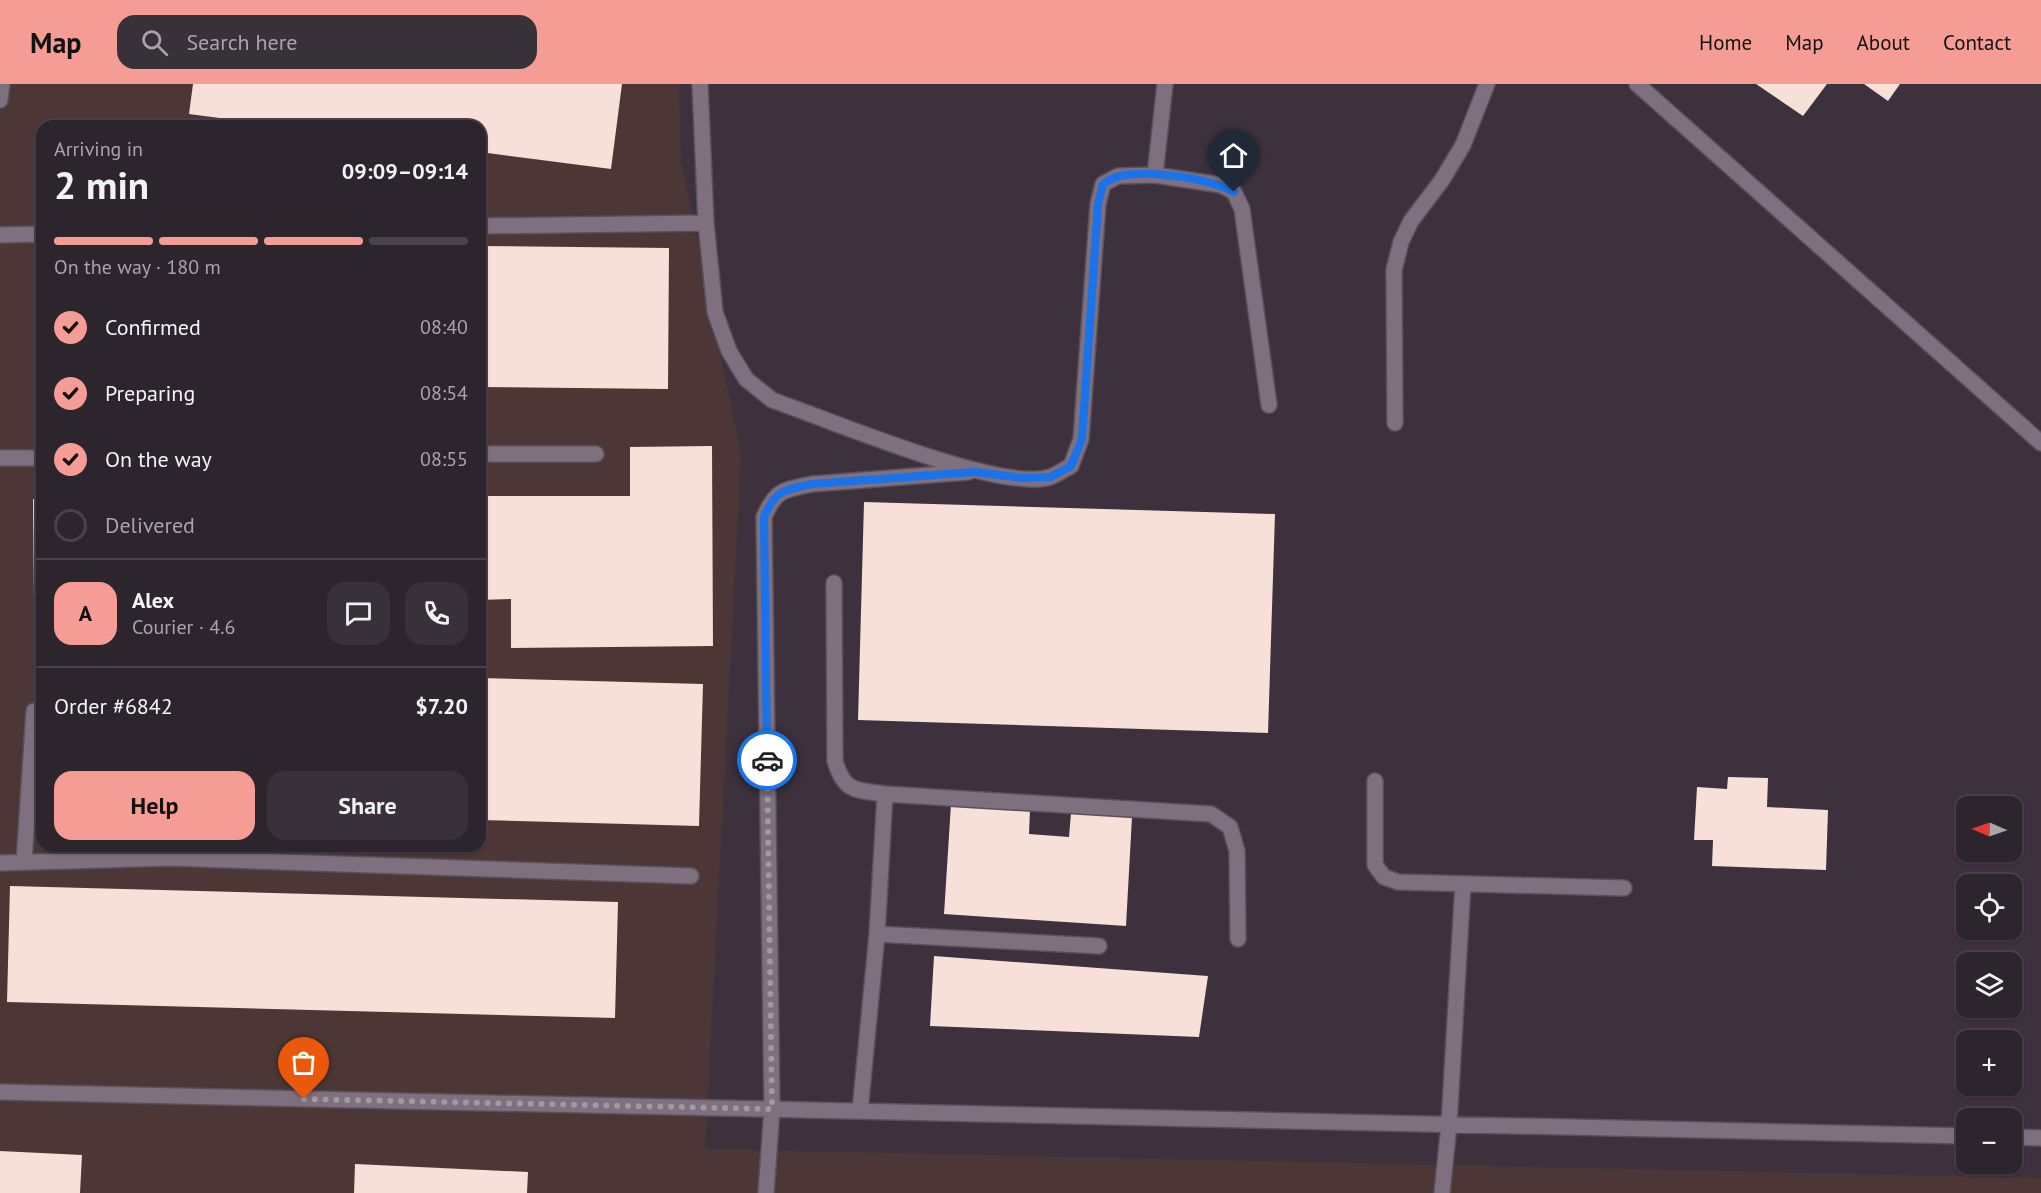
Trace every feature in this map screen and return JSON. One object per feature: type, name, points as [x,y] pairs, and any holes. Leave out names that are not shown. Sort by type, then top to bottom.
[{"type":"street","points":[[0,100],[2,84]]},
{"type":"street","points":[[700,84],[706,223],[716,312],[729,351],[746,379],[772,400],[975,472]]},
{"type":"street","points":[[1155,175],[1166,84]]},
{"type":"street","points":[[1395,423],[1394,270],[1401,242],[1411,221],[1442,180],[1463,145],[1487,84]]},
{"type":"street","points":[[1637,84],[2041,443]]},
{"type":"street","points":[[766,1193],[772,1109],[764,517],[772,499],[787,489],[812,484],[975,472],[1023,478],[1050,477],[1071,466],[1082,439],[1098,204],[1103,184],[1118,176],[1155,175],[1221,185],[1234,192],[1242,208],[1269,405]]},
{"type":"street","points":[[486,226],[706,223]]},
{"type":"street","points":[[0,235],[36,234]]},
{"type":"street","points":[[486,454],[596,454]]},
{"type":"street","points":[[0,458],[36,458]]},
{"type":"street","points":[[834,583],[835,761],[840,779],[856,790],[885,794],[1211,814],[1230,827],[1237,850],[1238,939]]},
{"type":"street","points":[[24,862],[34,711]]},
{"type":"street","points":[[1375,781],[1376,865],[1384,877],[1398,882],[1624,888]]},
{"type":"street","points":[[860,1111],[877,934],[885,794]]},
{"type":"street","points":[[0,863],[170,852],[692,876]]},
{"type":"street","points":[[1442,1193],[1449,1124],[1463,884]]},
{"type":"street","points":[[877,934],[1099,946]]},
{"type":"street","points":[[0,1092],[1956,1136]]},
{"type":"street","points":[[2022,1137],[2041,1138]]},
{"type":"shaded area","points":[[0,84],[679,84],[681,161],[741,454],[705,1149],[2041,1178],[2041,1193],[0,1193]]},
{"type":"building","points":[[193,84],[622,84],[611,169],[486,153],[486,120],[235,120],[189,114]]},
{"type":"building","points":[[1756,84],[1827,84],[1803,116]]},
{"type":"building","points":[[1864,84],[1900,84],[1888,101]]},
{"type":"building","points":[[486,246],[669,248],[668,389],[486,387]]},
{"type":"building","points":[[712,446],[713,646],[511,648],[511,599],[486,600],[486,496],[630,496],[630,447]]},
{"type":"building","points":[[33,499],[36,499],[36,602],[34,602]]},
{"type":"building","points":[[864,502],[1275,514],[1268,733],[858,720]]},
{"type":"building","points":[[486,678],[703,684],[699,826],[486,820]]},
{"type":"building","points":[[1728,777],[1768,778],[1767,807],[1828,810],[1826,870],[1712,866],[1713,840],[1694,840],[1697,787],[1727,789]]},
{"type":"building","points":[[951,804],[1030,809],[1029,834],[1069,837],[1071,813],[1132,817],[1126,926],[944,914]]},
{"type":"building","points":[[10,886],[618,902],[615,1018],[7,1002]]},
{"type":"building","points":[[934,956],[1208,976],[1199,1037],[930,1026]]},
{"type":"building","points":[[0,1151],[82,1155],[80,1193],[0,1193]]},
{"type":"building","points":[[355,1164],[528,1172],[527,1193],[354,1193]]},
{"type":"way so far","points":[[304,1099],[772,1109],[767,760]]},
{"type":"route","points":[[767,760],[764,517],[772,499],[787,489],[812,484],[975,472],[1023,478],[1050,477],[1071,466],[1082,439],[1098,204],[1103,184],[1118,176],[1155,175],[1221,185],[1234,192]]}]
